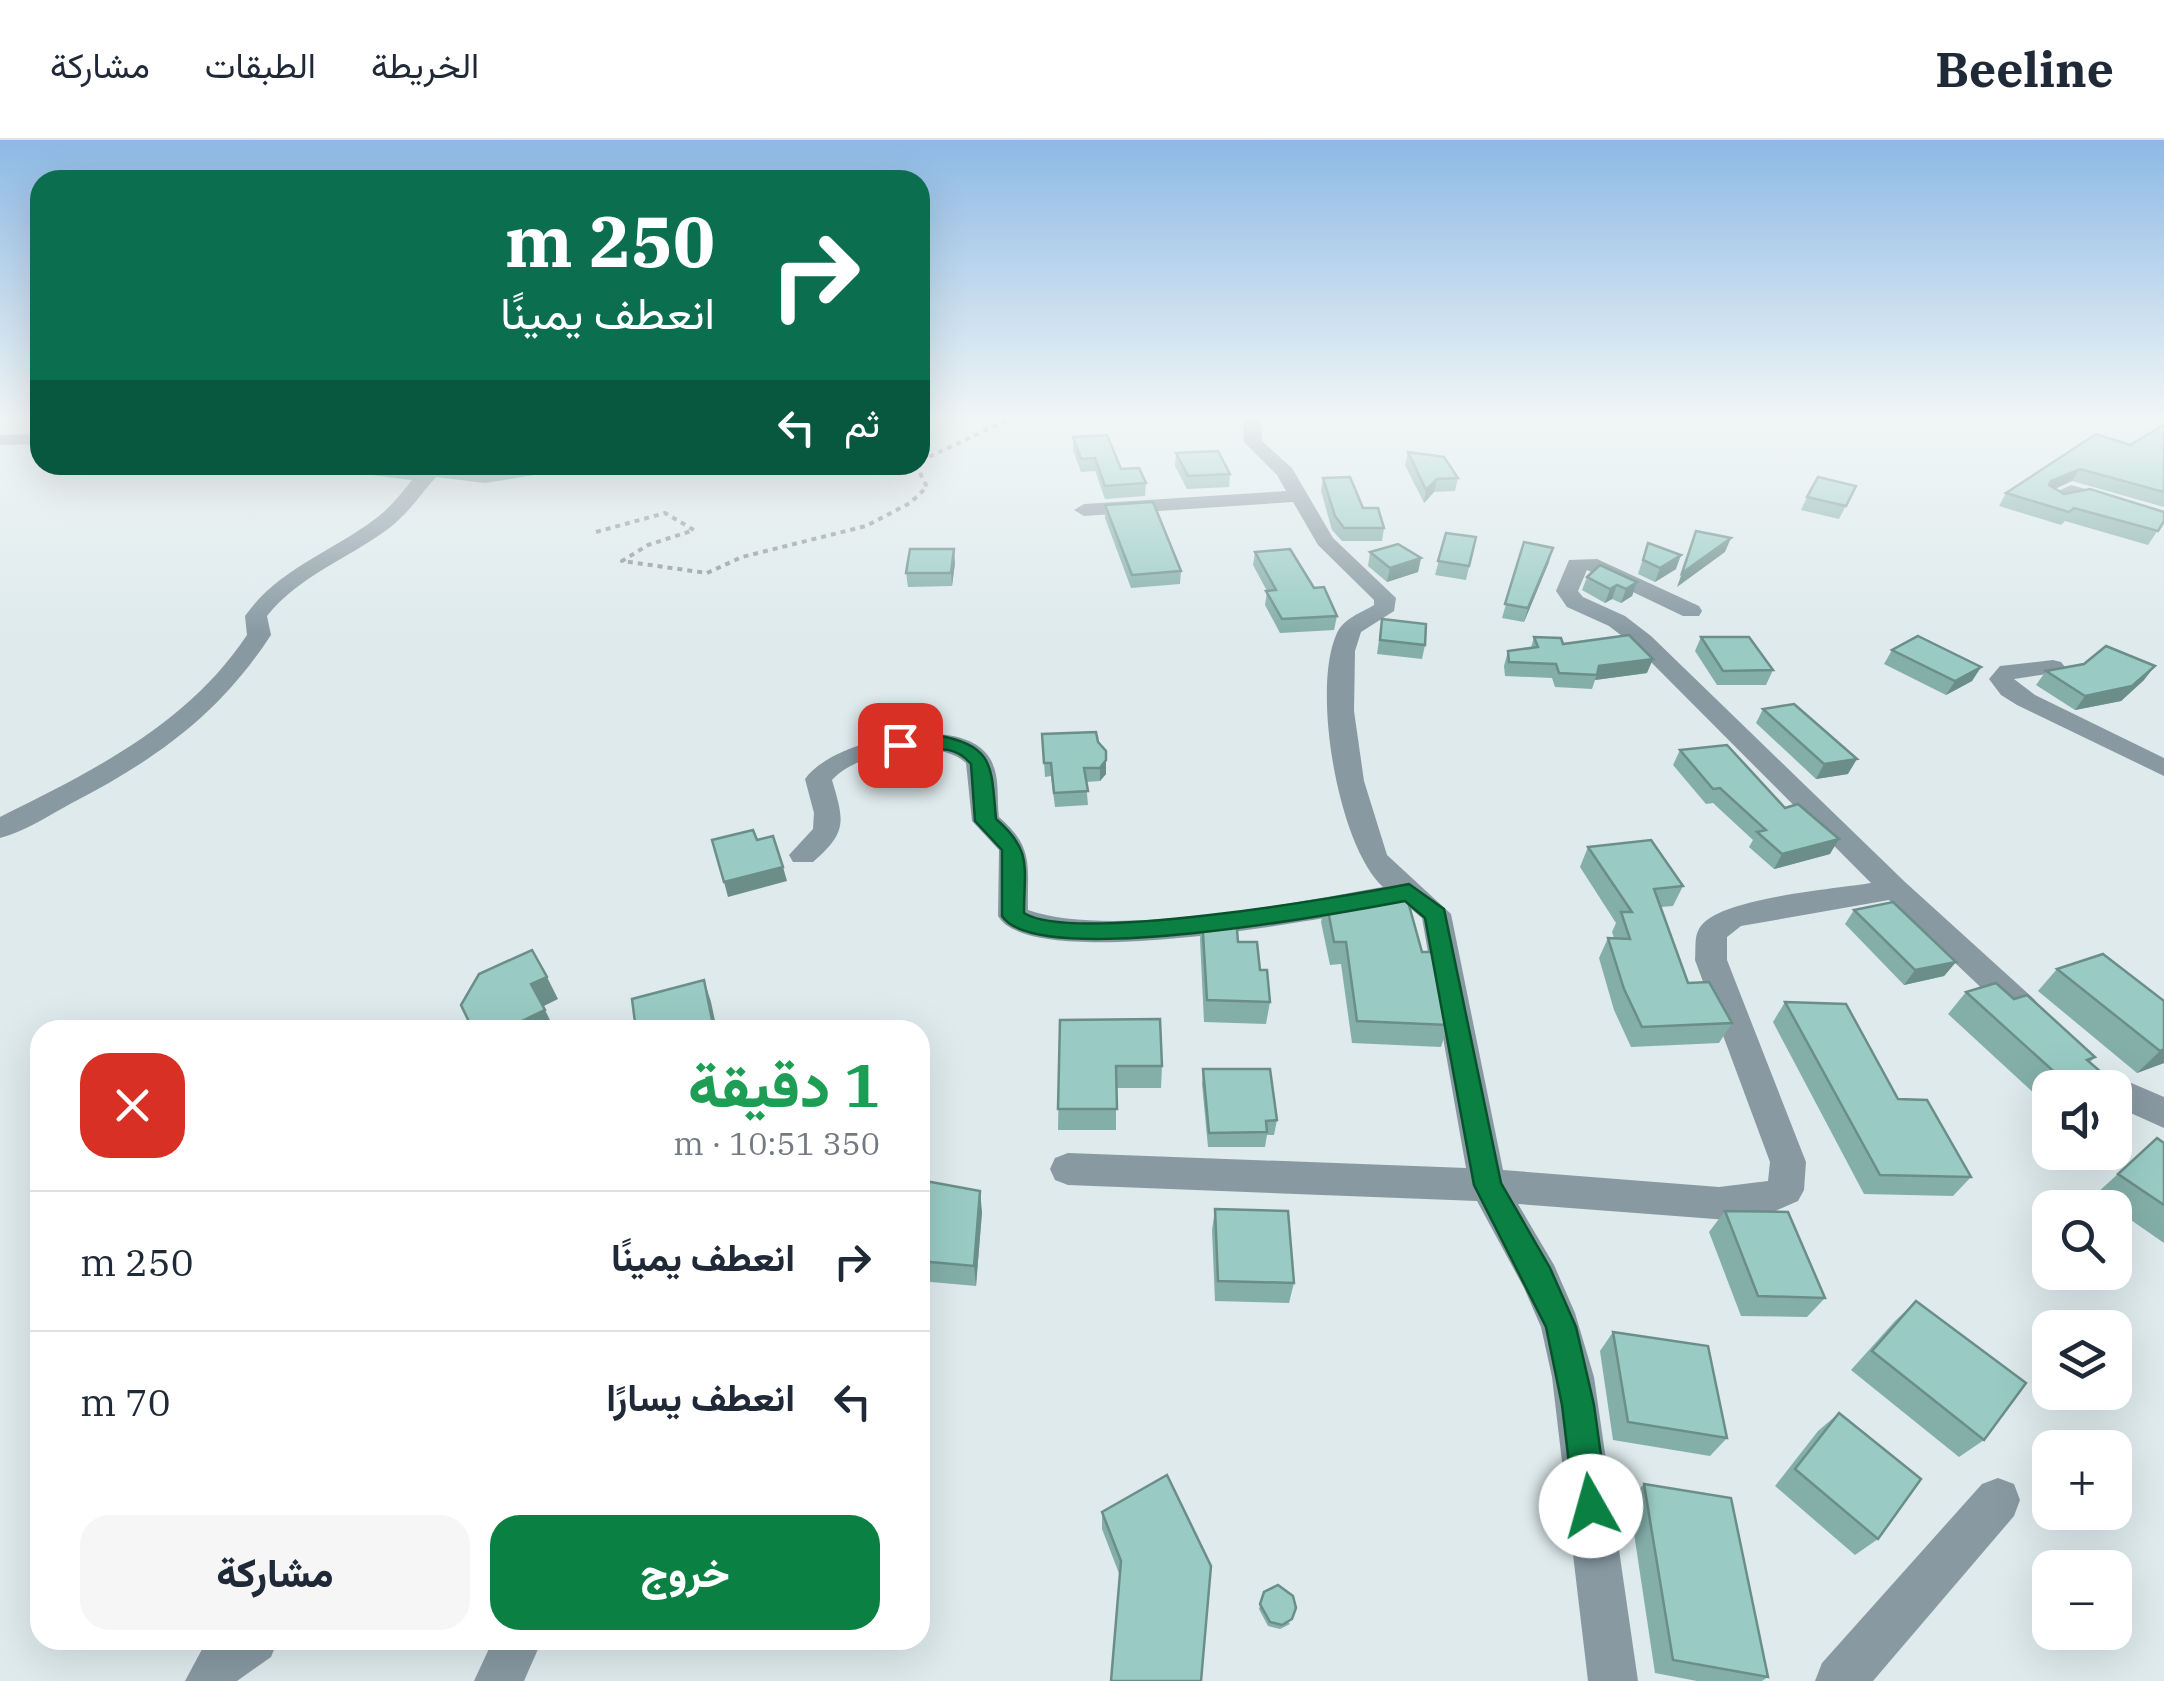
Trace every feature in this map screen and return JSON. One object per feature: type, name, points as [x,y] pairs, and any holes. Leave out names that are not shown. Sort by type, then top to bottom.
[{"type":"street","points":[[0,829],[124,764],[178,727],[234,674],[258,635],[256,616],[278,590],[384,522],[412,491]]},
{"type":"street","points":[[1294,491],[1325,541],[1384,598],[1386,606],[1352,628],[1344,643],[1339,712],[1364,840],[1392,882],[1436,914],[1488,1185],[1540,1278],[1561,1327],[1582,1433],[1613,1681]]},
{"type":"street","points":[[2055,498],[2071,491],[2084,492],[2164,518]]},
{"type":"street","points":[[1084,510],[1296,496]]},
{"type":"street","points":[[1691,611],[1590,563],[1578,565],[1567,591],[1575,602],[1618,622],[1643,642],[1895,889],[2049,1032]]},
{"type":"street","points":[[2053,667],[2008,671],[2001,679],[2026,700],[2164,768]]},
{"type":"street","points":[[803,855],[827,837],[831,816],[818,779],[831,763],[936,741],[971,752],[980,763],[986,821],[1009,841],[1013,850],[1013,916],[1028,926],[1066,932],[1216,923],[1306,912],[1409,892]]},
{"type":"street","points":[[1068,1169],[1488,1185],[1753,1204],[1785,1190],[1788,1162],[1711,960],[1712,932],[1733,917],[1895,889]]},
{"type":"street","points":[[2132,1097],[2164,1113]]},
{"type":"street","points":[[1840,1681],[1998,1500]]},
{"type":"street","points":[[210,1681],[223,1658],[237,1650]]},
{"type":"street","points":[[498,1681],[513,1650]]},
{"type":"path","points":[[596,532],[665,512],[694,530],[648,545],[622,560],[707,573],[740,558],[786,549],[885,518],[917,500],[925,491]]},
{"type":"building","points":[[1327,491],[1356,491],[1363,508],[1378,508],[1384,528],[1344,528],[1335,516]]},
{"type":"building","points":[[1810,491],[1854,491],[1846,506],[1807,497]]},
{"type":"building","points":[[2096,491],[2164,512],[2164,521],[2158,531],[2074,508],[2069,512],[2006,493]]},
{"type":"building","points":[[1153,502],[1181,571],[1132,575],[1105,505]]},
{"type":"building","points":[[1696,531],[1731,538],[1682,573]]},
{"type":"building","points":[[1446,533],[1476,537],[1469,566],[1438,561]]},
{"type":"building","points":[[1524,542],[1553,548],[1528,608],[1505,604]]},
{"type":"building","points":[[1648,543],[1681,555],[1660,568],[1643,560]]},
{"type":"building","points":[[1398,544],[1421,558],[1390,568],[1370,552]]},
{"type":"building","points":[[910,549],[954,549],[951,573],[906,573]]},
{"type":"building","points":[[1290,549],[1314,588],[1324,587],[1337,616],[1282,619],[1266,591],[1276,590],[1255,552]]},
{"type":"building","points":[[1600,565],[1637,582],[1626,589],[1617,585],[1610,589],[1587,577]]},
{"type":"building","points":[[1382,619],[1426,624],[1425,645],[1380,640]]},
{"type":"building","points":[[1629,635],[1653,659],[1599,666],[1597,675],[1559,673],[1556,664],[1509,662],[1508,651],[1538,647],[1534,637],[1561,638],[1563,644]]},
{"type":"building","points":[[1918,636],[1981,667],[1955,681],[1892,650]]},
{"type":"building","points":[[1701,637],[1749,637],[1773,670],[1723,671]]},
{"type":"building","points":[[2106,646],[2155,666],[2132,686],[2085,696],[2046,671],[2084,664]]},
{"type":"building","points":[[1794,704],[1857,759],[1824,764],[1763,709]]},
{"type":"building","points":[[1096,732],[1106,751],[1106,760],[1100,768],[1084,768],[1088,791],[1054,793],[1051,763],[1044,763],[1042,734]]},
{"type":"building","points":[[1727,745],[1785,808],[1798,804],[1839,839],[1782,854],[1757,832],[1766,830],[1720,788],[1713,789],[1680,750]]},
{"type":"building","points":[[753,830],[757,840],[773,836],[783,867],[724,882],[712,840]]},
{"type":"building","points":[[1651,840],[1683,886],[1654,889],[1688,983],[1709,982],[1732,1023],[1642,1027],[1624,989],[1608,938],[1630,939],[1621,912],[1632,912],[1588,847]]},
{"type":"building","points":[[1407,898],[1422,952],[1434,952],[1448,1025],[1357,1021],[1346,942],[1334,942],[1326,900]]},
{"type":"building","points":[[1893,902],[1956,962],[1915,970],[1854,910]]},
{"type":"building","points":[[1202,917],[1236,917],[1238,942],[1257,942],[1260,970],[1267,970],[1270,1002],[1207,1000]]},
{"type":"building","points":[[532,950],[547,977],[531,984],[545,1010],[524,1020],[468,1020],[461,1005],[479,974]]},
{"type":"building","points":[[2103,954],[2164,1001],[2164,1049],[2160,1051],[2057,969]]},
{"type":"building","points":[[704,980],[712,1020],[635,1020],[632,999]]},
{"type":"building","points":[[1996,983],[2014,999],[2027,995],[2095,1057],[2087,1060],[2099,1070],[2052,1070],[1966,992]]},
{"type":"building","points":[[1785,1002],[1846,1004],[1898,1099],[1927,1100],[1971,1177],[1880,1175]]},
{"type":"building","points":[[1160,1019],[1162,1066],[1116,1066],[1117,1109],[1058,1109],[1060,1020]]},
{"type":"building","points":[[1203,1069],[1270,1069],[1277,1120],[1266,1121],[1267,1132],[1209,1133]]},
{"type":"building","points":[[2157,1138],[2164,1143],[2164,1205],[2118,1174],[2132,1170],[2132,1161]]},
{"type":"building","points":[[930,1182],[980,1191],[974,1266],[930,1262]]},
{"type":"building","points":[[1215,1209],[1288,1211],[1294,1283],[1218,1281]]},
{"type":"building","points":[[1725,1211],[1788,1212],[1825,1298],[1758,1296]]},
{"type":"building","points":[[1916,1301],[2026,1383],[1984,1440],[1872,1351]]},
{"type":"building","points":[[1613,1332],[1708,1346],[1727,1438],[1628,1422]]},
{"type":"building","points":[[1839,1413],[1921,1479],[1878,1539],[1795,1469]]},
{"type":"building","points":[[1167,1475],[1211,1566],[1201,1681],[1111,1681],[1121,1561],[1102,1512]]},
{"type":"building","points":[[1644,1484],[1731,1498],[1768,1677],[1673,1660]]},
{"type":"building","points":[[1278,1585],[1293,1596],[1296,1608],[1292,1619],[1282,1625],[1270,1622],[1260,1604],[1264,1592]]},
{"type":"route","points":[[900,745],[936,741],[957,745],[971,752],[980,763],[986,821],[1009,841],[1013,850],[1013,916],[1028,926],[1066,932],[1216,923],[1306,912],[1409,892],[1436,914],[1488,1185],[1510,1232],[1540,1278],[1561,1327],[1578,1405],[1591,1506]]}]
